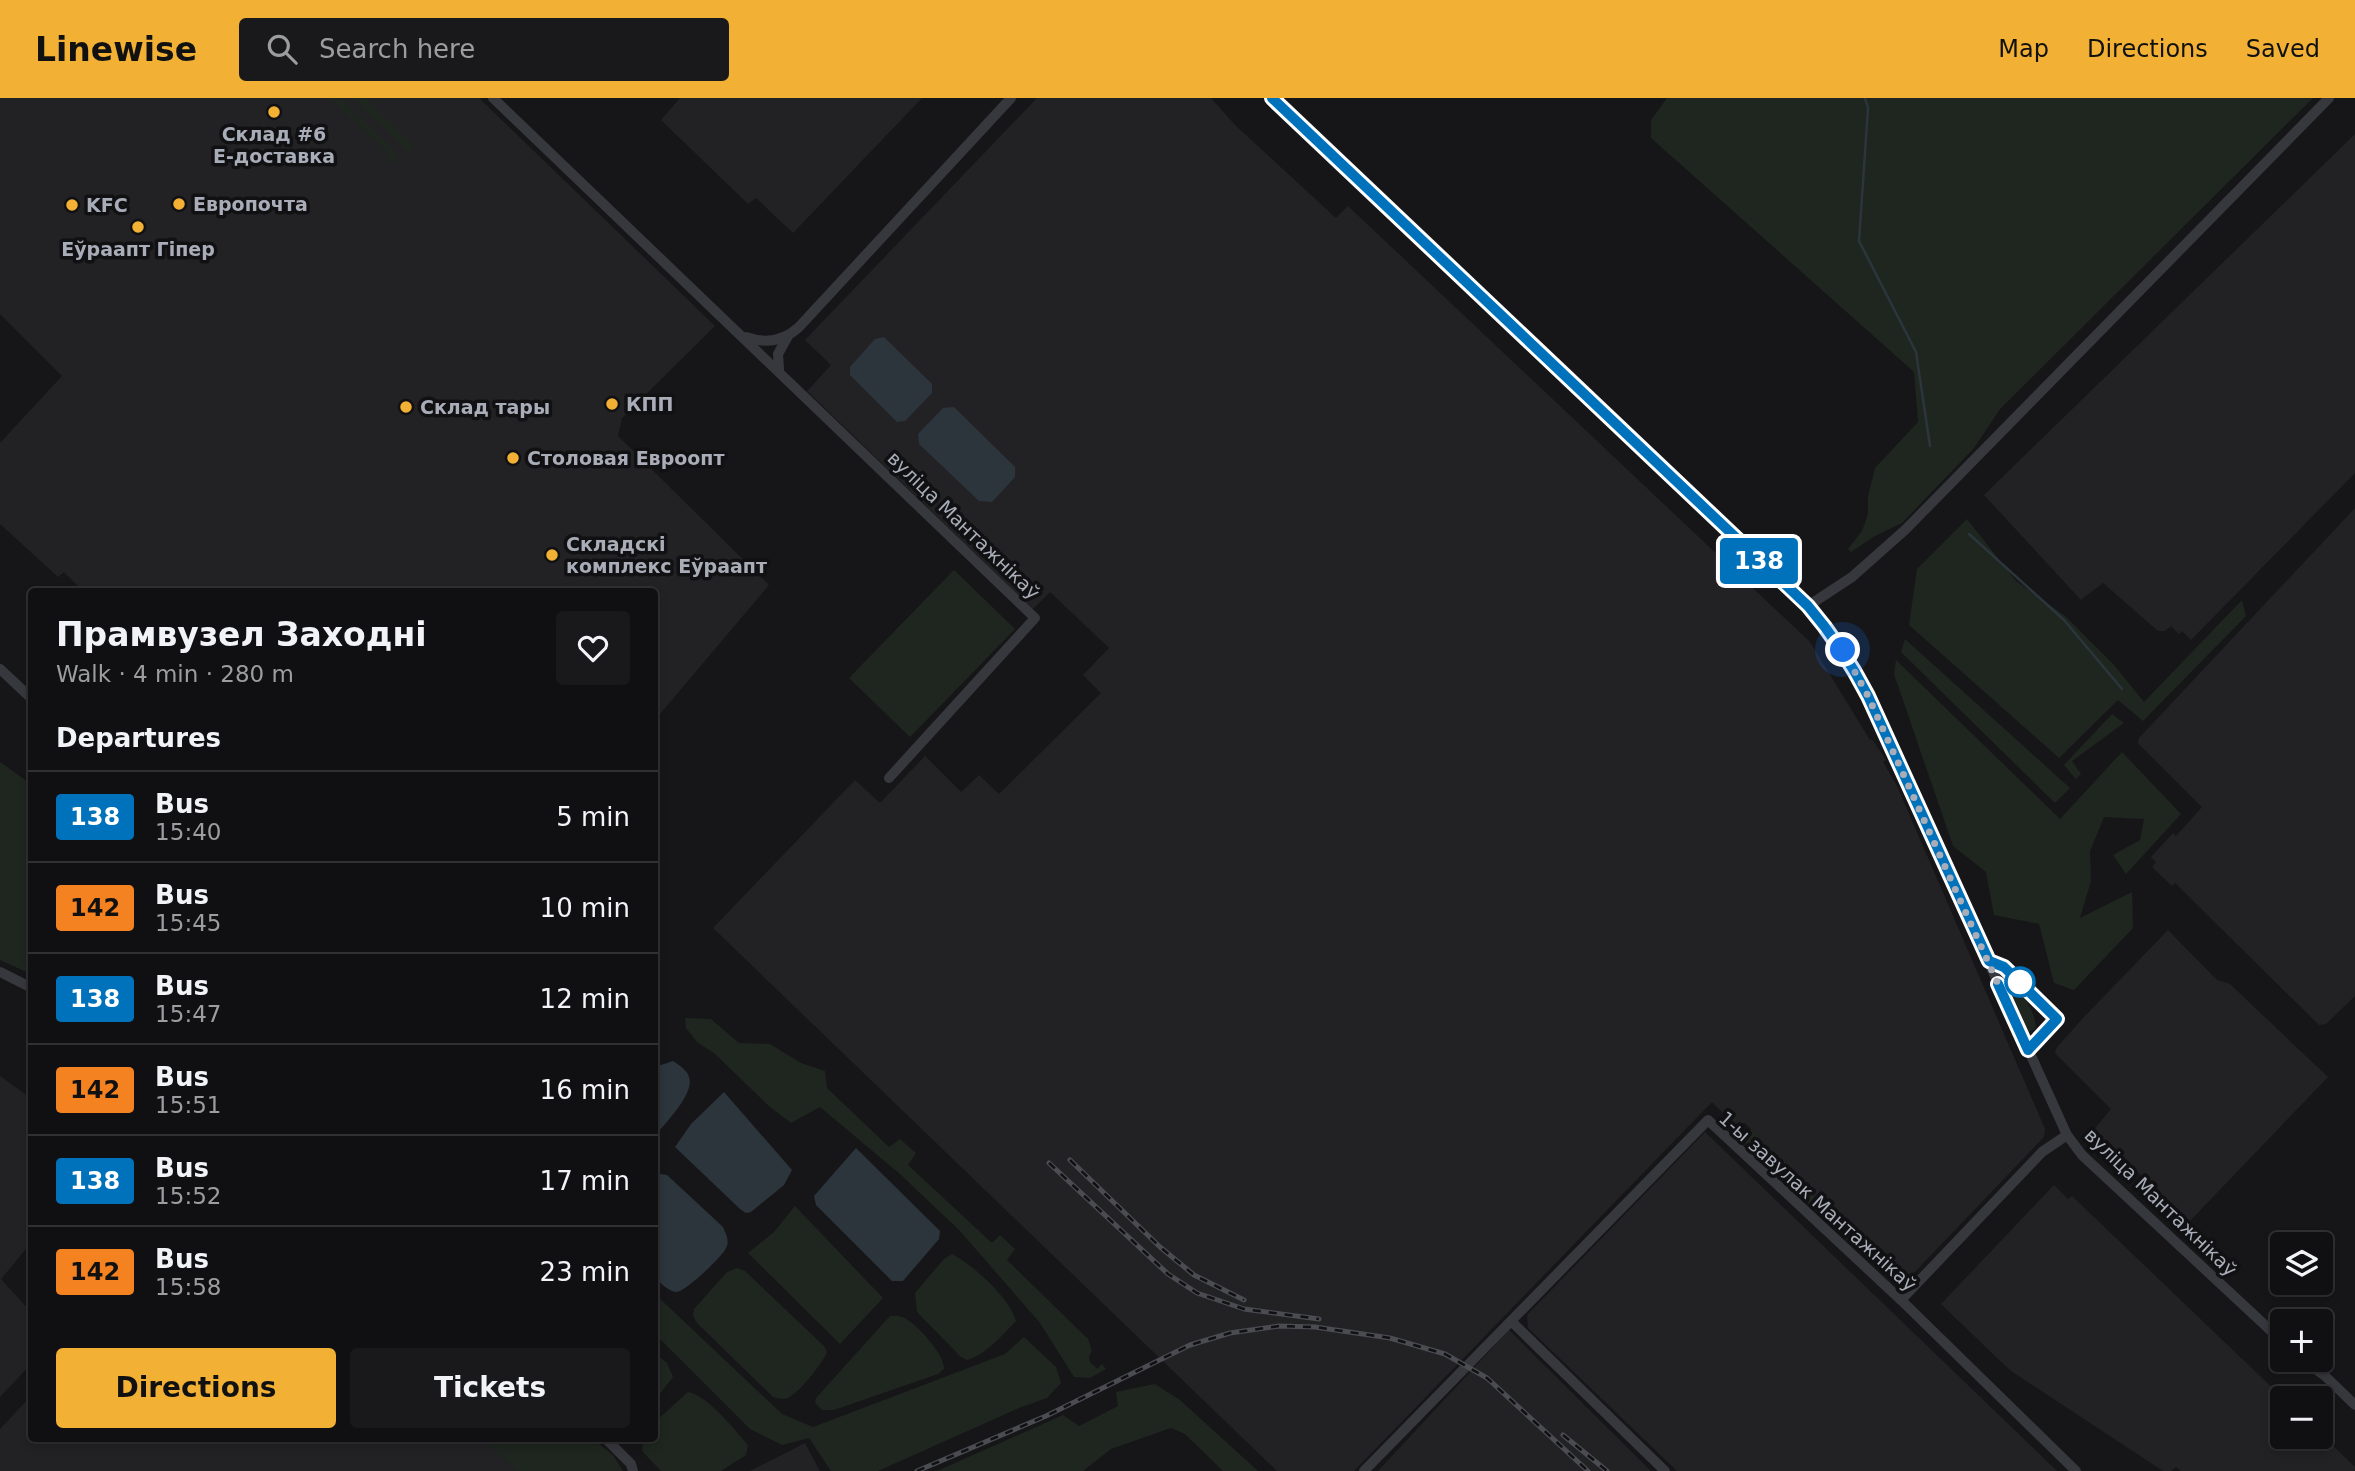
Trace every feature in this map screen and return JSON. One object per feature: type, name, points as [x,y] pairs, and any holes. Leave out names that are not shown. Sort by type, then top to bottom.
[{"type":"street","name":"вуліца Мантажнікаў","points":[[493,98],[1035,618],[889,778]]},
{"type":"street","points":[[743,335],[766,341],[788,335],[799,327],[1011,98]]},
{"type":"street","name":"вуліца Мантажнікаў","points":[[1271,98],[1808,606],[1843,650],[1868,696],[2067,1135],[2082,1155],[2270,1330]]},
{"type":"street","points":[[1808,606],[1852,577],[1905,530],[2329,98]]},
{"type":"street","points":[[779,370],[778,354],[788,335]]},
{"type":"street","points":[[0,669],[28,695]]},
{"type":"street","points":[[0,972],[28,986]]},
{"type":"street","name":"1-ы завулак Мантажнікаў","points":[[1364,1471],[1708,1120],[1901,1300],[2076,1471]]},
{"type":"street","points":[[1901,1300],[2042,1152],[2067,1135]]},
{"type":"street","points":[[1512,1322],[1665,1471]]},
{"type":"street","points":[[2320,1372],[2355,1405]]},
{"type":"street","points":[[609,1442],[631,1464],[633,1471]]},
{"type":"shaded area","points":[[0,98],[479,98],[715,326],[622,418],[618,436],[769,585],[658,716],[658,588],[80,588],[64,572],[58,577],[0,524],[0,443],[62,376],[0,314]]},
{"type":"shaded area","points":[[330,98],[340,98],[396,152],[395,161],[389,163],[385,159],[389,154]]},
{"type":"shaded area","points":[[352,98],[365,98],[415,147],[409,153]]},
{"type":"shaded area","points":[[680,98],[922,98],[793,233],[756,198],[748,204],[661,120]]},
{"type":"shaded area","points":[[1037,98],[1211,98],[1236,126],[1336,218],[1348,206],[1810,642],[1870,740],[1872,739],[1886,760],[1883,762],[1897,786],[2045,1129],[2044,1137],[1912,1275],[1891,1275],[1745,1123],[1734,1124],[1712,1102],[1354,1471],[1277,1471],[713,928],[855,780],[880,803],[925,756],[961,792],[979,775],[999,794],[1101,693],[1083,675],[1109,648],[1050,592],[1033,609],[807,391],[831,365],[805,340]]},
{"type":"shaded area","points":[[1667,98],[2313,98],[2000,409],[1974,448],[1902,523],[1851,552],[1848,549],[1862,531],[1868,514],[1868,496],[1875,468],[1918,422],[1914,372],[1651,138],[1651,120]]},
{"type":"shaded area","points":[[2355,134],[2355,473],[2191,640],[2182,631],[2179,634],[2171,626],[2165,631],[2158,631],[2103,583],[2081,600],[1984,495]]},
{"type":"shaded area","points":[[884,337],[932,384],[932,393],[905,421],[897,422],[850,375],[850,367],[875,339]]},
{"type":"shaded area","points":[[954,407],[1015,467],[1015,477],[992,502],[979,501],[919,444],[918,434],[943,408]]},
{"type":"shaded area","points":[[2355,508],[2355,996],[2326,1024],[2319,1025],[2175,883],[2172,886],[2152,867],[2156,862],[2151,857],[2173,833],[2176,836],[2202,807],[2138,743],[2139,738]]},
{"type":"shaded area","points":[[1967,519],[2016,581],[2065,616],[2114,665],[2144,702],[2242,600],[2246,616],[2143,721],[2118,700],[2059,758],[1909,625],[1917,569]]},
{"type":"shaded area","points":[[954,570],[1015,629],[910,737],[849,678]]},
{"type":"shaded area","points":[[1905,639],[2070,788],[2055,803],[1901,652]]},
{"type":"shaded area","points":[[1896,660],[2060,819],[2122,752],[2181,814],[2126,874],[2113,855],[2140,840],[2144,819],[2104,817],[2090,851],[2091,881],[2080,918],[2132,892],[2133,928],[2074,990],[2054,983],[2039,924],[1994,915],[1986,872],[1953,846],[1894,674]]},
{"type":"shaded area","points":[[2112,714],[2124,723],[2072,761],[2081,774],[2076,779],[2064,765]]},
{"type":"shaded area","points":[[0,762],[28,782],[28,973],[0,960]]},
{"type":"shaded area","points":[[2168,930],[2217,980],[2230,984],[2328,1077],[2190,1221],[2093,1131],[2111,1109],[2055,1053],[2057,1047],[2085,1016]]},
{"type":"shaded area","points":[[2004,979],[2020,993],[2029,1006],[2036,1028],[2029,1032],[2025,1028]]},
{"type":"shaded area","points":[[685,1018],[711,1019],[739,1043],[770,1044],[801,1063],[825,1071],[827,1088],[889,1147],[900,1139],[916,1153],[908,1165],[992,1243],[1000,1235],[1015,1249],[1007,1260],[1088,1339],[1092,1351],[1090,1362],[1097,1369],[1102,1364],[1106,1369],[1090,1378],[1074,1377],[1040,1323],[960,1231],[901,1175],[820,1107],[791,1123],[770,1107],[715,1054],[697,1042],[686,1028]]},
{"type":"shaded area","points":[[673,1061],[686,1072],[690,1084],[684,1100],[658,1132],[658,1066]]},
{"type":"shaded area","points":[[0,1076],[28,1096],[28,1247],[1,1279],[28,1309],[28,1367],[0,1397]]},
{"type":"shaded area","points":[[724,1092],[792,1170],[784,1185],[751,1212],[746,1213],[740,1209],[675,1147],[691,1124]]},
{"type":"shaded area","points":[[1751,1129],[1891,1275],[1885,1275],[1747,1146],[1744,1138]]},
{"type":"shaded area","points":[[1705,1132],[2057,1471],[1677,1471],[1528,1328],[1527,1315]]},
{"type":"shaded area","points":[[856,1148],[940,1231],[939,1239],[903,1281],[892,1281],[816,1205],[814,1196]]},
{"type":"shaded area","points":[[658,1174],[667,1175],[723,1227],[728,1243],[718,1259],[682,1290],[674,1292],[658,1280]]},
{"type":"shaded area","points":[[2054,1185],[2068,1199],[2072,1196],[2270,1386],[2270,1449],[2333,1449],[2333,1446],[2355,1467],[2355,1471],[2181,1471],[2176,1467],[2171,1471],[2163,1471],[2011,1371],[1941,1304]]},
{"type":"shaded area","points":[[795,1206],[883,1298],[840,1344],[748,1253],[774,1232]]},
{"type":"shaded area","points":[[952,1254],[990,1283],[1007,1303],[1016,1321],[988,1349],[967,1360],[917,1312],[915,1293],[944,1259]]},
{"type":"shaded area","points":[[737,1268],[745,1271],[824,1346],[827,1352],[809,1379],[785,1399],[773,1397],[693,1316],[694,1309],[727,1272]]},
{"type":"shaded area","points":[[658,1297],[782,1414],[813,1427],[1005,1354],[1024,1337],[1056,1367],[1061,1383],[1047,1398],[878,1471],[831,1471],[809,1438],[782,1445],[750,1429],[658,1337]]},
{"type":"shaded area","points":[[890,1316],[908,1320],[922,1332],[940,1356],[944,1369],[938,1374],[834,1410],[822,1410],[815,1403],[816,1398]]},
{"type":"shaded area","points":[[1509,1330],[1651,1471],[1378,1471]]},
{"type":"shaded area","points":[[658,1355],[667,1363],[673,1377],[658,1396]]},
{"type":"shaded area","points":[[1155,1384],[1180,1400],[1258,1471],[1223,1471],[1185,1434],[1171,1428],[1111,1449],[1083,1471],[937,1471],[1063,1415],[1079,1426],[1118,1406],[1116,1392]]},
{"type":"shaded area","points":[[688,1392],[696,1395],[712,1406],[748,1445],[746,1455],[721,1471],[661,1471],[642,1451],[643,1442],[658,1442],[658,1419]]},
{"type":"shaded area","points":[[28,1399],[28,1442],[496,1442],[526,1471],[0,1471],[0,1429]]},
{"type":"shaded area","points":[[486,1442],[597,1442],[613,1455],[623,1471],[517,1471]]},
{"type":"shaded area","points":[[805,1443],[820,1471],[750,1471]]},
{"type":"waterway","points":[[1865,98],[1868,108],[1859,241],[1916,352],[1930,446]]},
{"type":"waterway","points":[[1969,534],[2064,620],[2122,689]]},
{"type":"railway","points":[[1070,1160],[1160,1247],[1194,1275],[1244,1300]]},
{"type":"railway","points":[[1049,1163],[1168,1274],[1197,1293],[1244,1309],[1319,1319]]},
{"type":"railway","points":[[917,1471],[1046,1416],[1190,1345],[1230,1333],[1279,1326],[1315,1327],[1390,1338],[1445,1354],[1487,1378],[1588,1471]]},
{"type":"railway","points":[[1563,1435],[1607,1471]]},
{"type":"bus line","name":"138","points":[[1272,98],[1808,606],[1828,630],[1843,650],[1868,696],[1989,961],[2004,967],[2057,1019],[2028,1050],[1998,984]]},
{"type":"place","name":"Склад #6 Е-доставка","points":[[274,112]]},
{"type":"place","name":"Европочта","points":[[179,204]]},
{"type":"place","name":"KFC","points":[[72,205]]},
{"type":"place","name":"Еўраапт Гіпер","points":[[138,227]]},
{"type":"place","name":"КПП","points":[[612,404]]},
{"type":"place","name":"Склад тары","points":[[406,407]]},
{"type":"place","name":"Столовая Евроопт","points":[[513,458]]},
{"type":"place","name":"Складскі комплекс Еўраапт","points":[[552,555]]},
{"type":"route","points":[[1843,650],[1868,696],[1998,984],[2020,982]]}]
